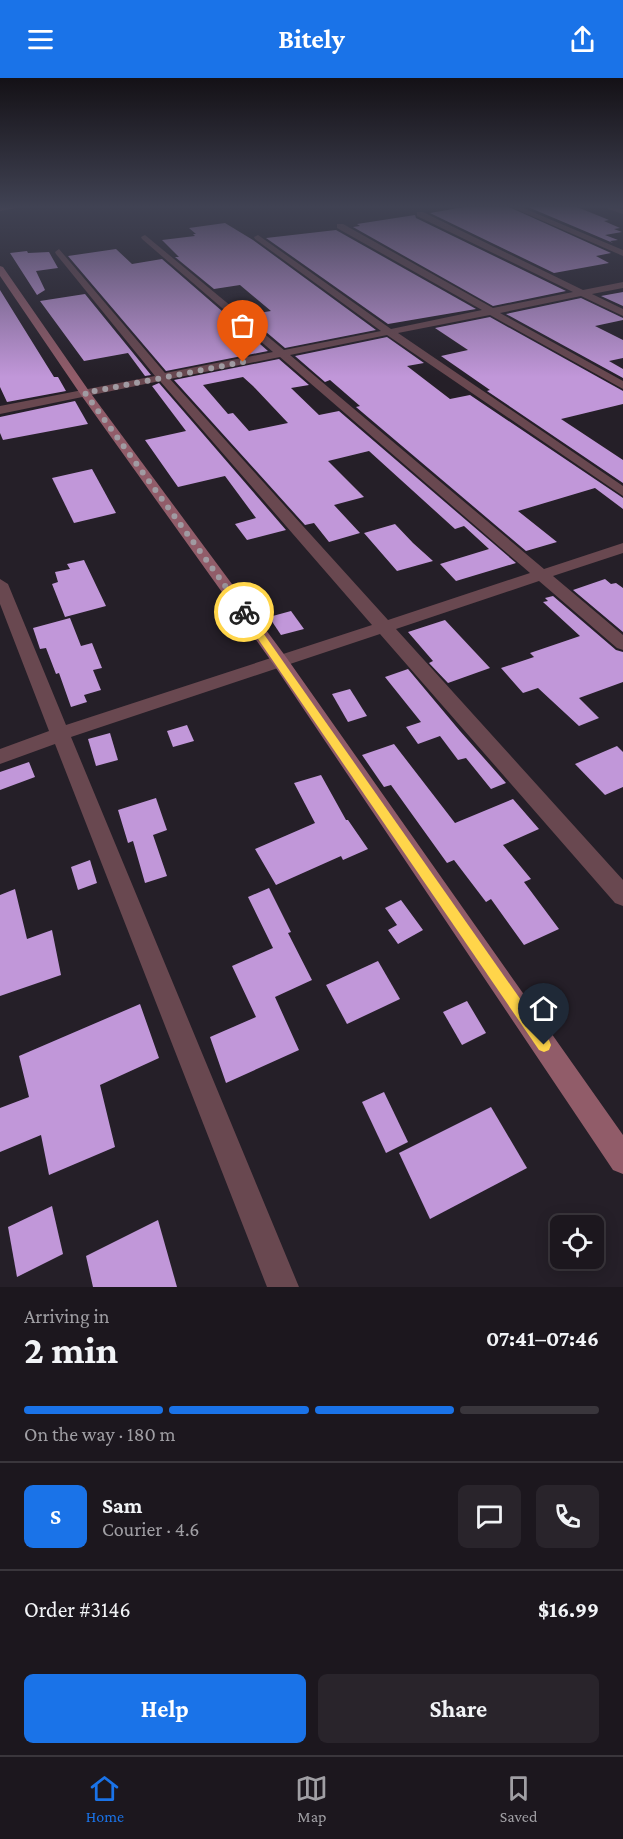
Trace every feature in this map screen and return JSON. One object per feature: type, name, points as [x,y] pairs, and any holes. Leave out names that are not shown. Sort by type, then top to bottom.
[{"type":"street","points":[[68,263],[163,378],[623,896]]},
{"type":"street","points":[[176,263],[623,644]]},
{"type":"street","points":[[294,263],[389,332],[623,492]]},
{"type":"street","points":[[406,263],[623,386]]},
{"type":"street","points":[[522,263],[623,313]]},
{"type":"street","points":[[0,269],[85,393],[280,662],[623,1160]]},
{"type":"street","points":[[0,410],[623,285]]},
{"type":"street","points":[[0,756],[60,734],[623,548]]},
{"type":"street","points":[[0,584],[283,1287]]},
{"type":"building","points":[[17,263],[55,263],[58,268],[36,271],[45,290],[37,295]]},
{"type":"building","points":[[74,263],[167,263],[268,351],[166,371]]},
{"type":"building","points":[[183,263],[285,263],[376,330],[285,348],[246,315],[271,311],[240,285],[214,289]]},
{"type":"building","points":[[302,263],[395,263],[476,309],[388,324]]},
{"type":"building","points":[[418,263],[509,263],[566,291],[493,306]]},
{"type":"building","points":[[534,263],[607,263],[554,273]]},
{"type":"building","points":[[0,290],[54,377],[58,377],[66,391],[7,402],[0,387]]},
{"type":"building","points":[[623,292],[623,306],[601,296]]},
{"type":"building","points":[[85,294],[151,375],[145,376],[128,353],[84,361],[40,301]]},
{"type":"building","points":[[581,298],[623,318],[623,320],[595,326],[623,340],[623,358],[609,361],[623,369],[623,378],[506,314]]},
{"type":"building","points":[[490,317],[623,391],[623,404],[561,419],[623,460],[623,483],[487,391],[490,390],[441,356],[468,350],[435,328]]},
{"type":"building","points":[[387,337],[424,363],[407,366],[450,399],[470,395],[623,498],[623,509],[595,488],[518,511],[557,542],[526,551],[356,407],[360,406],[330,380],[325,382],[295,356]]},
{"type":"building","points":[[279,359],[309,385],[291,388],[319,415],[339,411],[516,563],[456,581],[440,564],[489,549],[464,526],[455,529],[369,451],[328,461],[364,497],[334,505],[360,533],[329,542],[314,523],[305,525],[174,380]],"holes":[[[243,377],[288,423],[249,431],[233,413],[228,414],[203,385]]]},
{"type":"building","points":[[159,383],[286,530],[247,540],[235,524],[256,518],[225,476],[178,487],[145,440],[186,431],[152,386]]},
{"type":"building","points":[[75,401],[88,424],[3,440],[0,433],[0,417]]},
{"type":"building","points":[[92,469],[116,513],[74,523],[52,478]]},
{"type":"building","points":[[395,524],[433,561],[397,571],[364,533]]},
{"type":"building","points":[[84,560],[106,606],[65,617],[52,584],[58,582],[55,572],[70,569],[67,564]]},
{"type":"building","points":[[605,579],[623,588],[623,632],[573,590]]},
{"type":"building","points":[[553,596],[616,650],[623,652],[623,682],[579,698],[599,718],[579,726],[538,688],[523,693],[501,668],[534,657],[530,653],[580,636],[543,602],[548,601],[545,598]]},
{"type":"building","points":[[291,611],[304,629],[281,635],[269,617]]},
{"type":"building","points":[[70,618],[81,646],[92,643],[102,668],[93,670],[101,690],[84,695],[87,702],[71,707],[59,673],[56,674],[46,648],[40,649],[33,628]]},
{"type":"building","points":[[445,620],[490,668],[448,683],[429,663],[433,661],[408,632]]},
{"type":"building","points":[[408,669],[506,783],[491,789],[466,758],[458,760],[440,736],[418,744],[406,727],[421,722],[385,677]]},
{"type":"building","points":[[350,689],[367,716],[348,722],[332,694]]},
{"type":"building","points":[[187,725],[194,741],[173,747],[167,731]]},
{"type":"building","points":[[110,733],[118,760],[96,766],[88,739]]},
{"type":"building","points":[[394,744],[455,823],[513,799],[539,829],[503,845],[531,879],[524,882],[559,929],[524,945],[491,899],[486,902],[454,860],[447,863],[391,785],[384,787],[362,755]]},
{"type":"building","points":[[617,746],[623,752],[623,787],[605,795],[575,764]]},
{"type":"building","points":[[29,762],[35,777],[0,790],[0,772]]},
{"type":"building","points":[[321,775],[346,820],[368,849],[343,860],[341,856],[276,885],[255,849],[315,823],[294,783]]},
{"type":"building","points":[[156,798],[167,830],[153,835],[167,876],[145,883],[133,841],[128,843],[118,810]]},
{"type":"building","points":[[90,860],[97,883],[78,890],[71,867]]},
{"type":"building","points":[[269,888],[291,932],[288,933],[312,980],[275,997],[299,1050],[226,1083],[210,1037],[256,1017],[232,966],[273,948],[248,897]]},
{"type":"building","points":[[15,889],[27,939],[52,930],[61,975],[0,996],[0,895]]},
{"type":"building","points":[[401,900],[423,930],[398,944],[388,930],[397,925],[385,908]]},
{"type":"building","points":[[378,961],[400,999],[347,1024],[326,985]]},
{"type":"building","points":[[467,1001],[486,1033],[462,1045],[443,1012]]},
{"type":"building","points":[[140,1004],[159,1058],[100,1085],[115,1147],[49,1175],[41,1135],[0,1152],[0,1108],[29,1097],[19,1056]]},
{"type":"building","points":[[384,1092],[408,1142],[386,1153],[362,1102]]},
{"type":"building","points":[[491,1107],[527,1168],[430,1219],[399,1153]]},
{"type":"building","points":[[52,1206],[63,1254],[17,1277],[8,1227]]},
{"type":"building","points":[[158,1220],[177,1287],[93,1287],[86,1256]]},
{"type":"way so far","points":[[243,362],[85,393],[244,612]]},
{"type":"route","points":[[244,612],[544,1045]]}]
